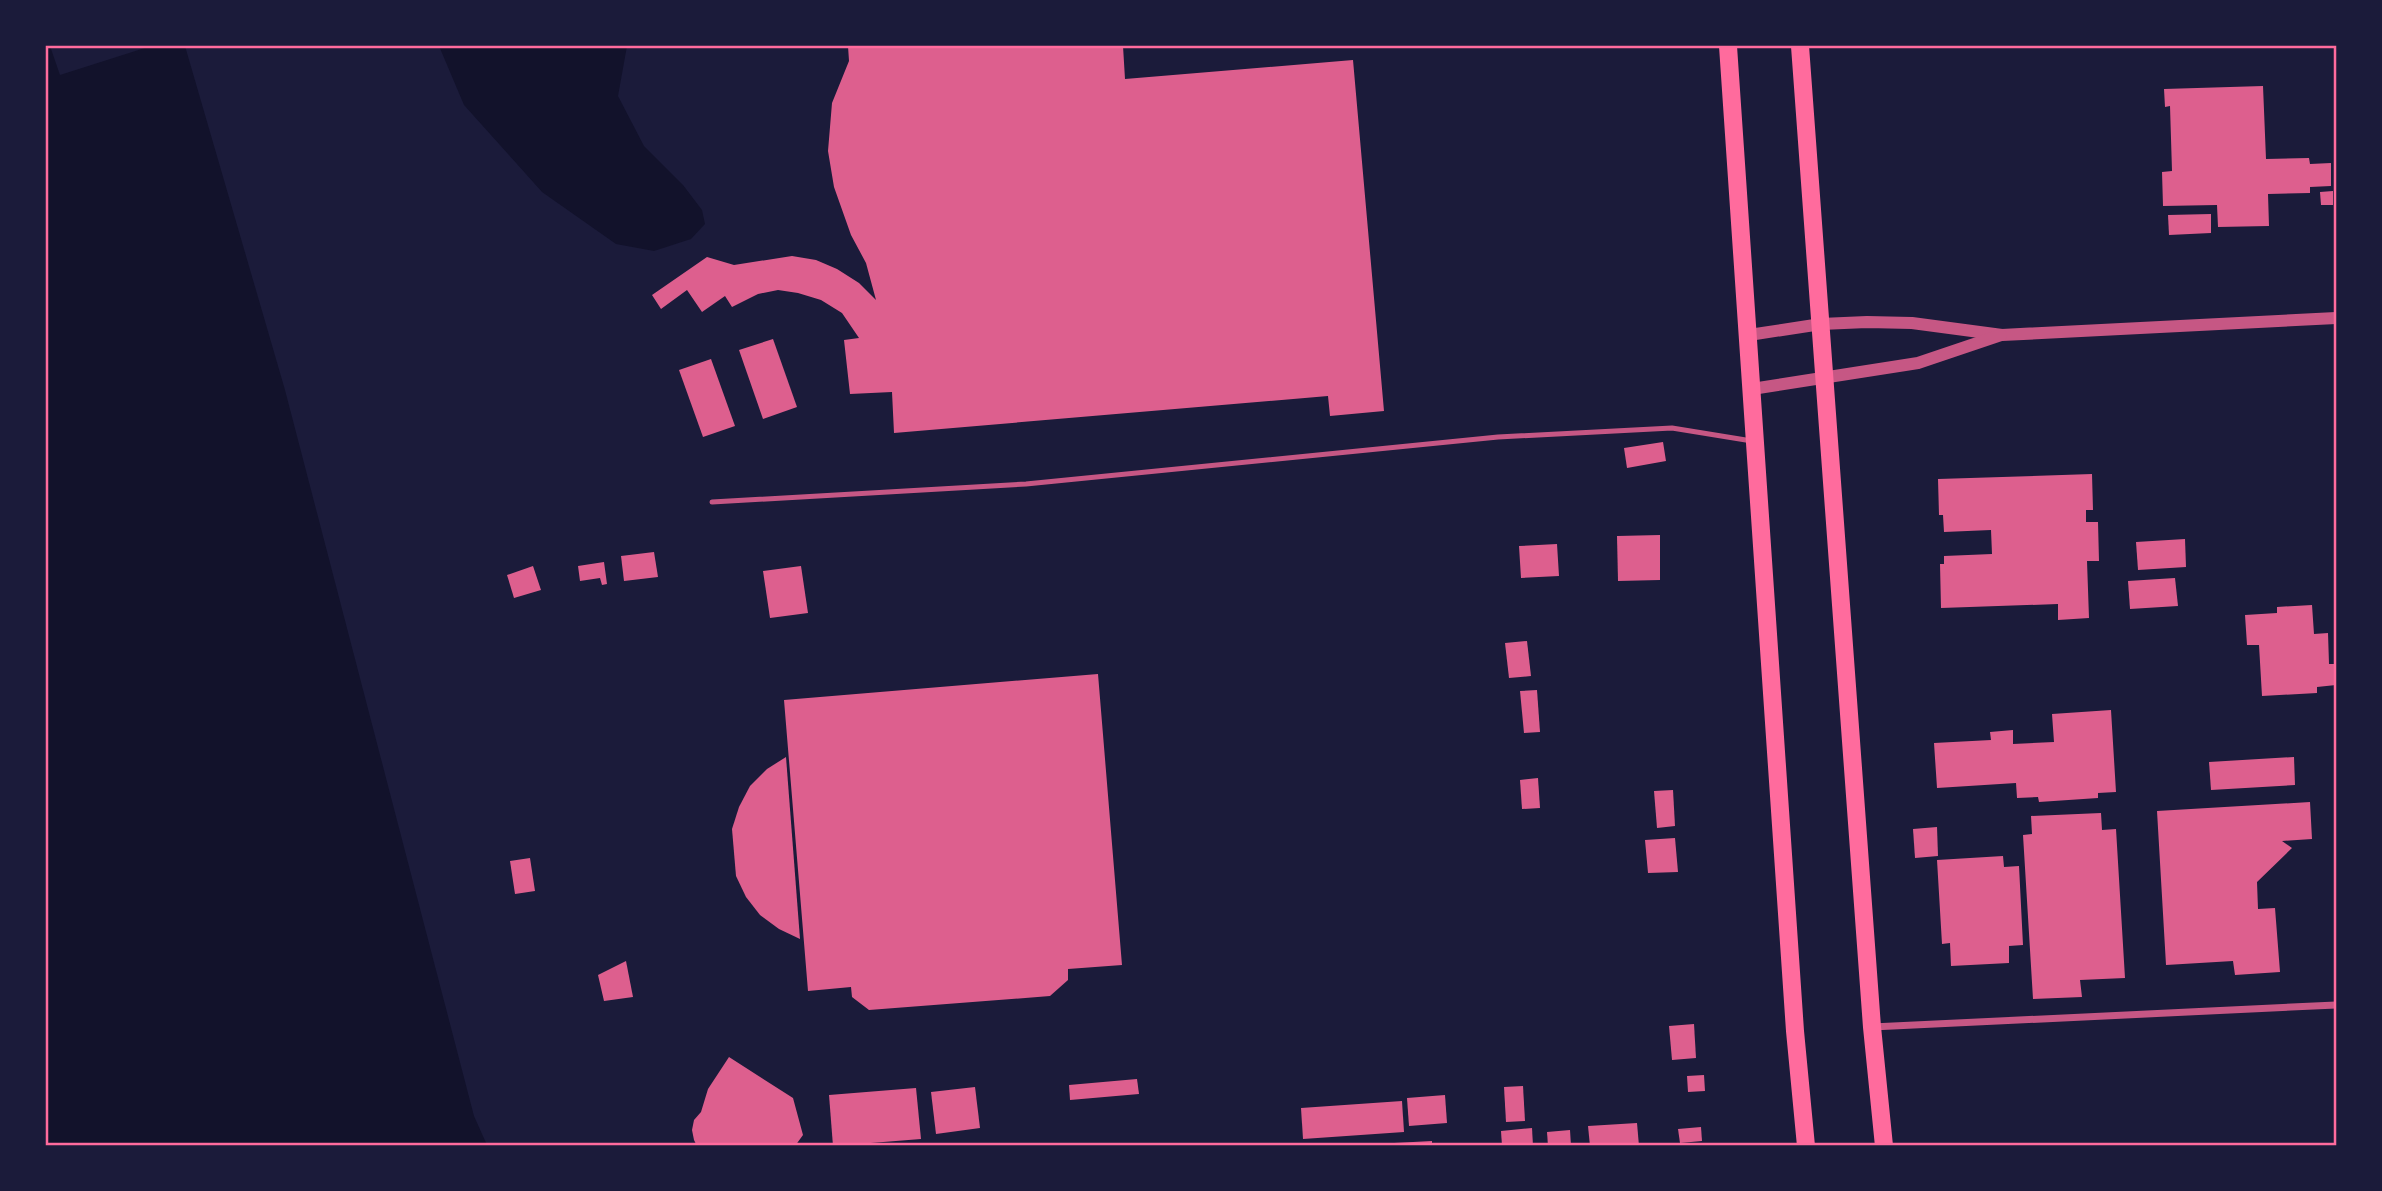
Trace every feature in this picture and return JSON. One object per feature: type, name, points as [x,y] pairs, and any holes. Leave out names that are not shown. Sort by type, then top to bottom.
[{"type":"main road","points":[[1728,46],[1795,1031],[1806,1146]]},
{"type":"main road","points":[[1800,46],[1872,1027],[1884,1146]]},
{"type":"street","points":[[1749,335],[1821,324],[1912,323],[2002,335],[2336,318]]},
{"type":"street","points":[[1752,389],[1918,363],[2002,335]]},
{"type":"street","points":[[1872,1027],[2336,1006]]},
{"type":"lane","points":[[712,502],[1026,484],[1498,437],[1672,428],[1755,441]]},
{"type":"shaded area","points":[[46,46],[185,46],[285,390],[474,1116],[487,1145],[46,1145]]},
{"type":"shaded area","points":[[439,46],[627,46],[618,96],[644,146],[683,185],[702,210],[705,224],[691,239],[654,251],[616,244],[542,192],[464,105]]},
{"type":"pier","points":[[50,46],[151,46],[60,75]]},
{"type":"building","points":[[848,46],[1123,46],[1125,79],[1353,60],[1384,411],[1330,416],[1328,396],[894,433],[892,392],[850,394],[844,340],[859,338],[842,313],[821,300],[778,290],[758,294],[732,307],[725,296],[702,312],[687,290],[661,309],[652,295],[707,257],[734,265],[792,256],[816,260],[859,283],[876,300],[866,263],[851,235],[834,187],[828,151],[832,103],[849,61]]},
{"type":"building","points":[[2263,86],[2266,159],[2309,158],[2310,164],[2331,163],[2331,186],[2310,187],[2310,193],[2268,194],[2269,226],[2218,227],[2217,205],[2163,206],[2162,172],[2172,171],[2170,106],[2165,107],[2164,89]]},
{"type":"building","points":[[2333,191],[2333,205],[2321,205],[2320,192]]},
{"type":"building","points":[[2211,214],[2211,233],[2169,235],[2168,215]]},
{"type":"building","points":[[773,339],[797,407],[763,419],[739,350]]},
{"type":"building","points":[[711,359],[735,426],[703,437],[679,370]]},
{"type":"building","points":[[1663,442],[1666,461],[1627,468],[1624,448]]},
{"type":"building","points":[[2092,474],[2093,510],[2086,510],[2086,522],[2098,522],[2099,561],[2087,561],[2089,618],[2058,620],[2058,604],[1941,608],[1940,564],[1944,564],[1944,556],[1992,554],[1991,530],[1944,532],[1943,515],[1939,515],[1938,479]]},
{"type":"building","points":[[1660,535],[1660,580],[1618,581],[1617,536]]},
{"type":"building","points":[[2185,539],[2186,567],[2138,570],[2136,542]]},
{"type":"building","points":[[1557,544],[1559,576],[1521,578],[1519,546]]},
{"type":"building","points":[[654,552],[658,577],[624,581],[621,556]]},
{"type":"building","points":[[604,562],[607,584],[602,585],[600,578],[580,581],[578,566]]},
{"type":"building","points":[[533,566],[541,590],[514,598],[507,575]]},
{"type":"building","points":[[801,566],[808,613],[770,618],[763,571]]},
{"type":"building","points":[[2175,578],[2178,606],[2130,609],[2128,581]]},
{"type":"building","points":[[2312,605],[2314,634],[2328,633],[2329,664],[2336,664],[2336,685],[2317,687],[2317,693],[2262,696],[2259,645],[2247,645],[2245,615],[2277,613],[2277,607]]},
{"type":"building","points":[[1527,641],[1531,676],[1509,678],[1505,643]]},
{"type":"building","points":[[1098,674],[1122,965],[1068,969],[1068,980],[1050,996],[869,1010],[852,997],[851,987],[808,991],[784,700]]},
{"type":"building","points":[[1537,690],[1540,732],[1524,733],[1520,691]]},
{"type":"building","points":[[2111,710],[2116,792],[2098,793],[2098,798],[2039,802],[2038,797],[2017,798],[2016,783],[1937,788],[1934,743],[1991,740],[1990,732],[2013,730],[2013,744],[2054,742],[2052,714]]},
{"type":"building","points":[[786,757],[800,939],[779,929],[760,915],[746,897],[736,876],[732,829],[750,786],[767,769]]},
{"type":"building","points":[[2294,757],[2295,785],[2211,790],[2209,762]]},
{"type":"building","points":[[1538,778],[1540,808],[1522,809],[1520,780]]},
{"type":"building","points":[[1673,790],[1675,826],[1657,828],[1654,791]]},
{"type":"building","points":[[2310,802],[2312,839],[2282,841],[2292,848],[2257,882],[2258,909],[2275,908],[2280,972],[2235,975],[2233,961],[2166,965],[2157,811]]},
{"type":"building","points":[[2101,813],[2102,830],[2116,829],[2125,978],[2080,980],[2082,997],[2033,999],[2023,835],[2032,834],[2031,816]]},
{"type":"building","points":[[1937,827],[1938,856],[1915,858],[1913,829]]},
{"type":"building","points":[[1675,838],[1678,872],[1648,873],[1645,840]]},
{"type":"building","points":[[2003,856],[2004,867],[2019,866],[2023,945],[2009,946],[2009,963],[1951,966],[1950,943],[1942,944],[1937,860]]},
{"type":"building","points":[[530,858],[535,891],[515,894],[510,861]]},
{"type":"building","points":[[626,961],[633,997],[604,1001],[598,975]]},
{"type":"building","points":[[1694,1024],[1696,1058],[1672,1060],[1669,1026]]},
{"type":"building","points":[[729,1057],[793,1098],[803,1135],[795,1146],[697,1146],[692,1130],[694,1120],[701,1112],[708,1089]]},
{"type":"building","points":[[1704,1075],[1705,1091],[1688,1092],[1687,1076]]},
{"type":"building","points":[[1137,1079],[1139,1094],[1070,1100],[1069,1085]]},
{"type":"building","points":[[1523,1086],[1525,1121],[1506,1122],[1504,1087]]},
{"type":"building","points":[[975,1087],[980,1128],[936,1134],[931,1092]]},
{"type":"building","points":[[916,1088],[921,1139],[833,1146],[829,1095]]},
{"type":"building","points":[[1445,1095],[1447,1123],[1409,1126],[1407,1098]]},
{"type":"building","points":[[1402,1101],[1404,1132],[1303,1139],[1301,1108]]},
{"type":"building","points":[[1637,1123],[1639,1146],[1590,1146],[1588,1126]]},
{"type":"building","points":[[1701,1127],[1702,1141],[1680,1143],[1678,1129]]},
{"type":"building","points":[[1532,1128],[1533,1146],[1502,1146],[1501,1131]]},
{"type":"building","points":[[1570,1130],[1571,1146],[1548,1146],[1547,1132]]},
{"type":"building","points":[[1432,1141],[1432,1146],[1394,1146],[1394,1143]]}]
